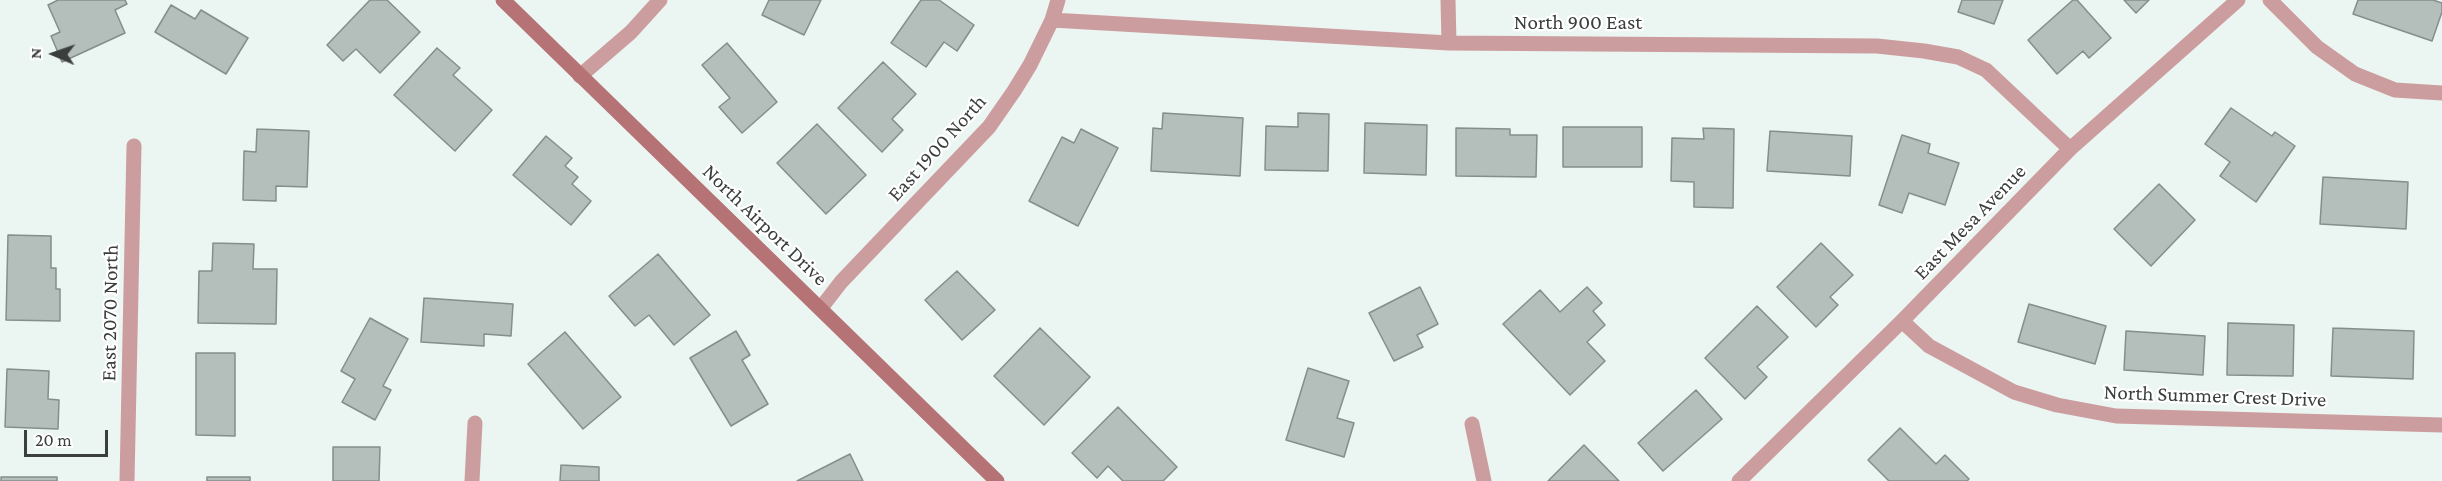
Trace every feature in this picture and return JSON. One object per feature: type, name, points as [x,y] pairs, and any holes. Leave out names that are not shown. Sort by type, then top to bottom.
[{"type":"street","name":"North Airport Drive","points":[[503,0],[821,308],[989,479]]},
{"type":"street","points":[[580,76],[631,32],[660,0]]},
{"type":"street","name":"East 1900 North","points":[[821,308],[842,282],[989,127],[1014,91],[1052,20],[1058,0]]},
{"type":"street","points":[[1448,0],[1449,43]]},
{"type":"street","name":"East Mesa Avenue","points":[[1739,481],[1902,321],[2070,149],[2238,0]]},
{"type":"street","points":[[2270,0],[2317,47],[2355,74],[2395,90],[2442,93]]},
{"type":"street","name":"North 900 East","points":[[1052,20],[1449,43],[1877,46],[1924,51],[1958,57],[1986,70],[2070,149]]},
{"type":"street","name":"East 2070 North","points":[[127,481],[134,146]]},
{"type":"street","name":"North Summer Crest Drive","points":[[1902,321],[1929,346],[2014,392],[2057,405],[2116,416],[2442,425]]},
{"type":"street","points":[[472,481],[475,423]]},
{"type":"street","points":[[1472,424],[1484,481]]},
{"type":"building","points":[[58,0],[125,0],[127,4],[115,10],[125,33],[62,62],[51,36],[60,32],[48,5]]},
{"type":"building","points":[[370,0],[387,0],[420,32],[380,73],[356,49],[343,61],[327,45]]},
{"type":"building","points":[[769,0],[821,0],[804,35],[762,15]]},
{"type":"building","points":[[921,0],[939,0],[974,25],[957,51],[944,42],[926,67],[891,43]]},
{"type":"building","points":[[1962,0],[2003,0],[1994,24],[1958,12]]},
{"type":"building","points":[[2073,0],[2077,0],[2111,38],[2089,58],[2083,51],[2057,74],[2028,40]]},
{"type":"building","points":[[2124,0],[2149,0],[2136,13]]},
{"type":"building","points":[[2358,0],[2433,0],[2442,3],[2442,12],[2432,41],[2353,14]]},
{"type":"building","points":[[171,5],[195,19],[201,10],[248,38],[226,74],[155,32]]},
{"type":"building","points":[[727,43],[777,102],[742,133],[719,107],[730,98],[702,65]]},
{"type":"building","points":[[437,48],[460,68],[453,75],[492,110],[455,151],[394,95]]},
{"type":"building","points":[[883,62],[916,94],[892,119],[903,130],[882,152],[838,108]]},
{"type":"building","points":[[2231,108],[2272,136],[2275,132],[2295,146],[2256,202],[2220,176],[2230,162],[2205,144]]},
{"type":"building","points":[[1163,113],[1243,118],[1240,176],[1151,171],[1153,128],[1162,129]]},
{"type":"building","points":[[1298,113],[1329,114],[1328,171],[1265,170],[1266,126],[1298,127]]},
{"type":"building","points":[[1365,123],[1427,125],[1426,175],[1364,173]]},
{"type":"building","points":[[817,124],[866,175],[826,214],[777,163]]},
{"type":"building","points":[[1563,127],[1642,127],[1642,167],[1563,167]]},
{"type":"building","points":[[1456,128],[1510,129],[1510,135],[1537,135],[1536,177],[1456,176]]},
{"type":"building","points":[[1703,128],[1734,129],[1733,208],[1694,207],[1694,182],[1671,181],[1672,138],[1704,139]]},
{"type":"building","points":[[257,129],[309,131],[307,187],[276,186],[276,201],[243,200],[244,151],[256,152]]},
{"type":"building","points":[[1081,129],[1118,148],[1078,226],[1029,201],[1062,137],[1074,143]]},
{"type":"building","points":[[1770,131],[1852,136],[1850,176],[1767,171]]},
{"type":"building","points":[[1902,135],[1930,144],[1928,153],[1959,163],[1945,205],[1909,193],[1902,213],[1879,205]]},
{"type":"building","points":[[546,136],[572,158],[565,166],[578,177],[572,184],[591,201],[571,225],[513,175]]},
{"type":"building","points":[[2323,177],[2408,182],[2406,229],[2320,224]]},
{"type":"building","points":[[2159,184],[2195,220],[2151,266],[2114,229]]},
{"type":"building","points":[[8,235],[51,236],[51,268],[56,268],[56,289],[60,289],[60,321],[6,320]]},
{"type":"building","points":[[213,243],[254,244],[253,269],[277,269],[276,324],[198,323],[199,271],[212,271]]},
{"type":"building","points":[[1821,243],[1853,275],[1830,297],[1838,305],[1816,327],[1777,287]]},
{"type":"building","points":[[658,254],[710,315],[674,345],[649,315],[635,326],[609,296]]},
{"type":"building","points":[[957,271],[995,310],[962,340],[925,300]]},
{"type":"building","points":[[1420,287],[1438,324],[1417,335],[1423,347],[1394,361],[1369,313]]},
{"type":"building","points":[[1587,287],[1602,303],[1593,311],[1605,325],[1587,342],[1605,361],[1570,395],[1503,324],[1540,290],[1560,312]]},
{"type":"building","points":[[424,298],[513,304],[511,336],[484,334],[484,346],[421,342]]},
{"type":"building","points":[[2029,304],[2106,326],[2095,364],[2018,342]]},
{"type":"building","points":[[1757,306],[1788,337],[1757,367],[1767,377],[1745,399],[1705,358]]},
{"type":"building","points":[[370,318],[408,339],[383,386],[391,390],[375,420],[342,402],[355,379],[341,371]]},
{"type":"building","points":[[2228,323],[2294,325],[2293,376],[2227,375]]},
{"type":"building","points":[[1040,328],[1090,377],[1044,425],[994,376]]},
{"type":"building","points":[[2333,328],[2414,331],[2413,379],[2331,376]]},
{"type":"building","points":[[736,331],[750,355],[742,360],[768,404],[731,426],[690,358]]},
{"type":"building","points":[[2126,331],[2205,336],[2203,375],[2124,370]]},
{"type":"building","points":[[565,332],[621,397],[583,429],[528,364]]},
{"type":"building","points":[[196,353],[235,353],[235,436],[196,435]]},
{"type":"building","points":[[1308,368],[1349,381],[1337,418],[1354,423],[1344,457],[1286,440]]},
{"type":"building","points":[[7,369],[49,371],[48,399],[59,400],[58,429],[5,427]]},
{"type":"building","points":[[1696,390],[1722,419],[1663,471],[1638,443]]},
{"type":"building","points":[[1118,407],[1177,467],[1163,481],[1123,481],[1108,466],[1097,478],[1072,453]]},
{"type":"building","points":[[1900,428],[1936,464],[1945,455],[1969,479],[1967,481],[1889,481],[1868,460]]},
{"type":"building","points":[[1584,445],[1619,481],[1548,481]]},
{"type":"building","points":[[333,447],[380,447],[379,481],[333,481]]},
{"type":"building","points":[[850,454],[863,481],[797,481]]},
{"type":"building","points":[[561,465],[599,467],[599,481],[560,481]]},
{"type":"building","points":[[1,477],[57,477],[57,481],[1,481]]},
{"type":"building","points":[[207,477],[250,477],[250,481],[207,481]]}]
